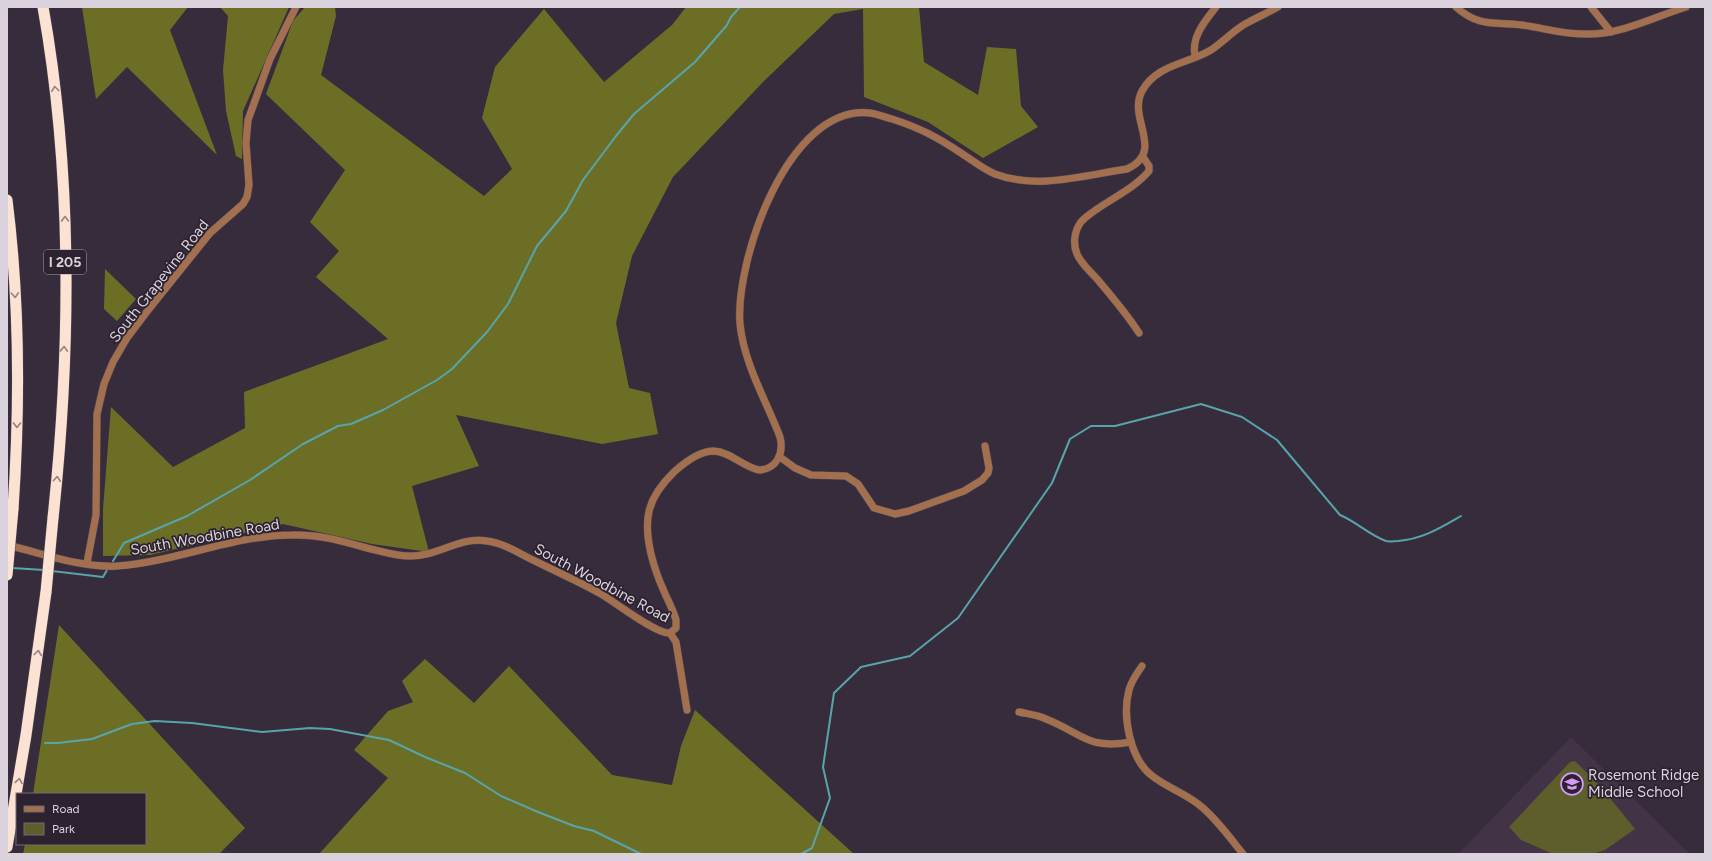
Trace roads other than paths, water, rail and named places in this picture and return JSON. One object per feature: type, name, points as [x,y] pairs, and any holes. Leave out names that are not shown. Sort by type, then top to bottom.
[{"type":"highway","name":"I 205","points":[[16,793],[34,686],[46,592],[62,388],[65,312],[65,223],[63,173],[58,109],[43,7]]},
{"type":"highway","points":[[7,200],[14,279],[17,353],[17,435],[13,509],[7,575]]},
{"type":"highway","name":"I 205","points":[[7,848],[16,794]]},
{"type":"street","name":"South Grapevine Road","points":[[87,563],[96,515],[97,414],[104,384],[116,356],[127,338],[149,309],[210,233],[243,204],[247,197],[249,185],[246,144],[248,120],[270,59],[296,7]]},
{"type":"street","points":[[1195,56],[1195,38],[1216,7]]},
{"type":"street","points":[[687,710],[676,642],[670,633],[676,628],[676,620],[658,577],[647,533],[648,512],[656,493],[678,468],[688,460],[703,453],[719,452],[758,470],[770,467],[780,457],[782,448],[780,437],[749,365],[743,346],[740,323],[740,303],[746,264],[770,196],[780,174],[790,159],[809,138],[828,124],[848,115],[860,113],[876,114],[924,130],[989,171],[1003,176],[1032,181],[1057,180],[1127,168],[1136,164],[1143,157],[1146,149],[1138,103],[1142,91],[1148,82],[1169,66],[1212,49],[1246,24],[1278,7]]},
{"type":"street","points":[[1456,7],[1469,17],[1487,23],[1521,25],[1572,34],[1611,32],[1686,7]]},
{"type":"street","points":[[1591,7],[1611,32]]},
{"type":"street","points":[[1139,333],[1123,309],[1080,260],[1075,249],[1075,241],[1076,230],[1081,221],[1104,203],[1143,178],[1149,171],[1149,166],[1143,157]]},
{"type":"street","points":[[780,457],[795,468],[811,475],[846,476],[858,484],[874,508],[894,514],[909,511],[964,491],[982,480],[989,468],[985,446]]},
{"type":"street","name":"South Woodbine Road","points":[[7,545],[87,563],[112,566],[133,564],[247,541],[286,535],[309,535],[329,538],[392,554],[411,556],[433,553],[467,541],[487,541],[504,546],[582,584],[614,602],[662,633],[670,633]]},
{"type":"street","points":[[1142,666],[1130,688],[1127,700],[1127,715],[1131,742],[1137,759],[1150,774],[1203,808],[1243,854]]},
{"type":"street","points":[[1019,712],[1047,719],[1092,742],[1120,744],[1131,742]]},
{"type":"waterway","points":[[113,561],[124,543],[187,516],[250,480],[303,444],[338,426],[351,424],[383,410],[437,380],[452,369],[487,332],[508,304],[537,246],[566,211],[583,180],[616,136],[634,114],[695,62],[727,25],[731,17],[740,7]]},
{"type":"waterway","points":[[801,854],[812,848],[830,798],[823,767],[834,693],[861,667],[910,656],[958,618],[1052,483],[1070,439],[1091,426],[1115,426],[1201,404],[1242,417],[1277,440],[1340,515],[1386,541],[1415,538],[1446,525],[1461,516]]},
{"type":"waterway","points":[[12,568],[44,570]]},
{"type":"waterway","points":[[52,571],[103,577],[107,570]]},
{"type":"waterway","points":[[45,743],[92,739],[132,724],[155,721],[192,723],[262,732],[310,728],[330,729],[389,740],[425,757],[465,773],[501,796],[574,826],[594,831],[641,854]]},
{"type":"place","name":"Rosemont Ridge Middle School","points":[[1572,784]]}]
